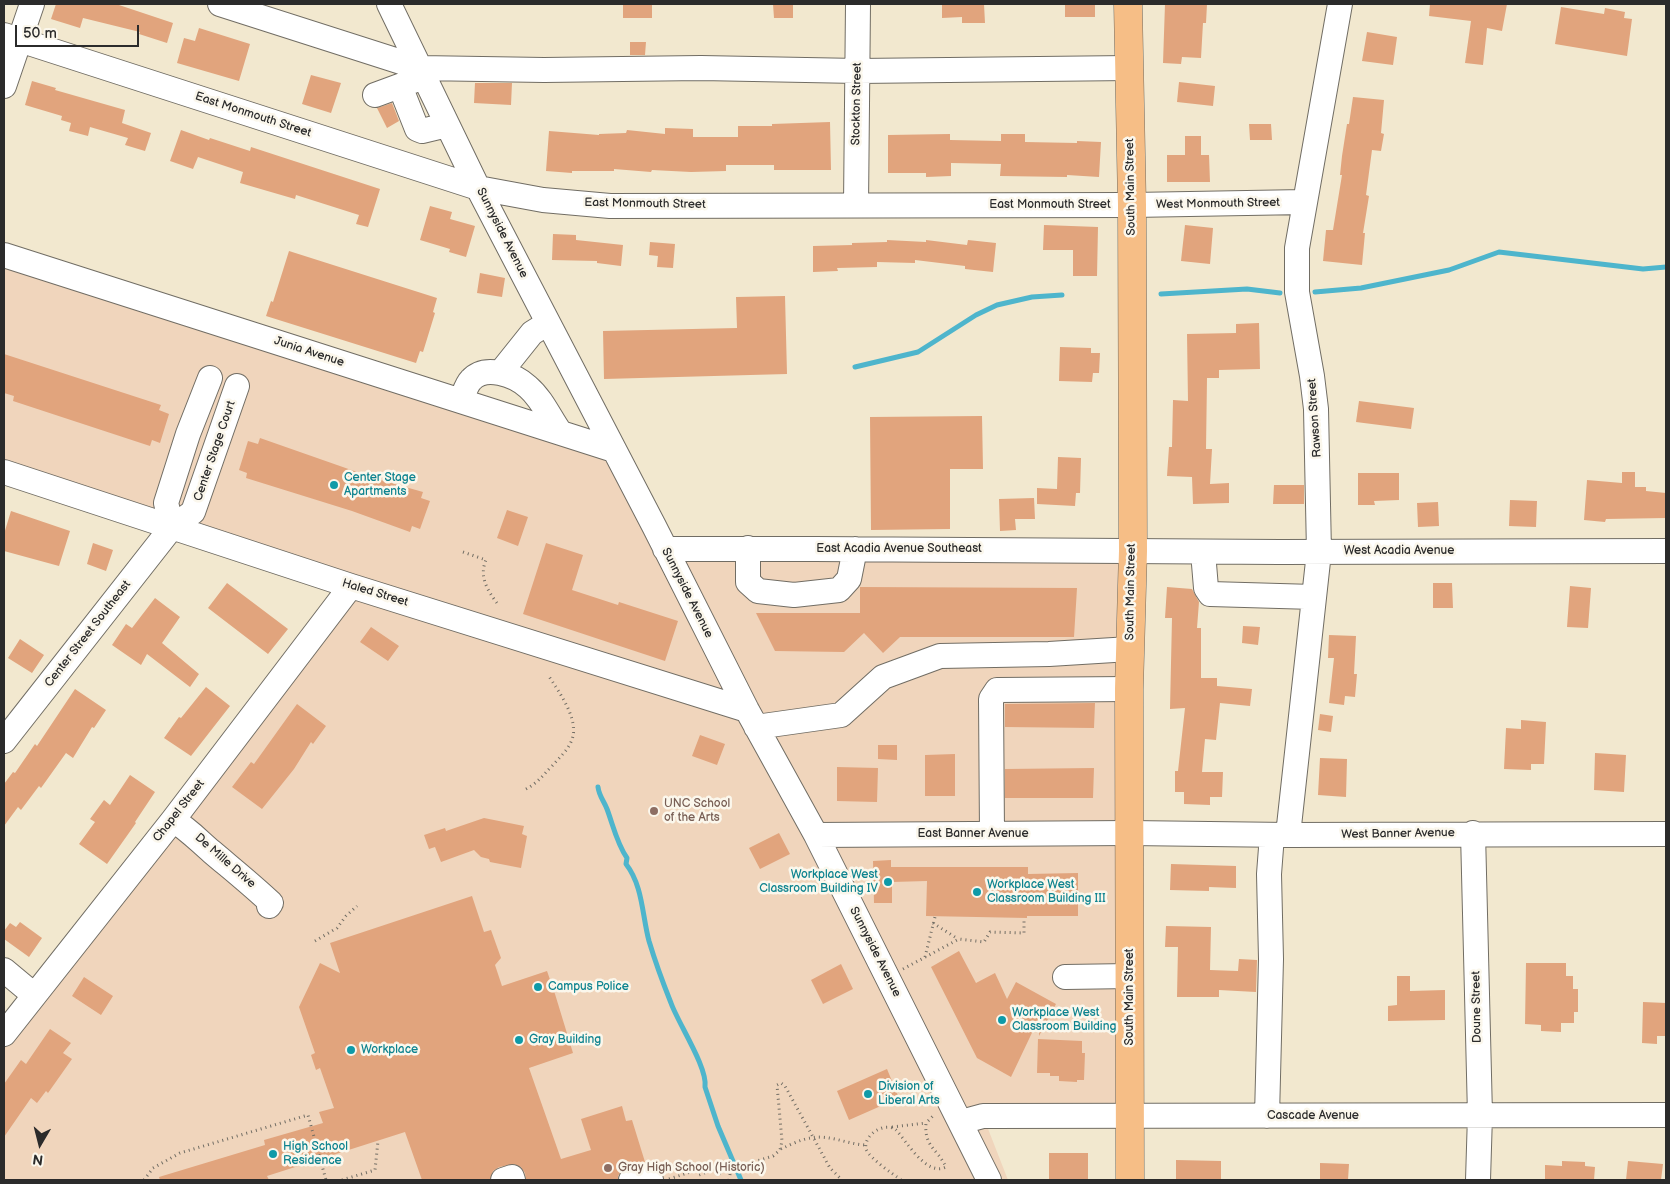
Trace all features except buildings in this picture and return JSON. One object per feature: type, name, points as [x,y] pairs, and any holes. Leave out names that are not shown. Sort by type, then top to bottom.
[{"type":"main road","name":"South Main Street","points":[[1128,4],[1132,205],[1130,1180]]},
{"type":"street","points":[[4,86],[12,38],[32,4]]},
{"type":"street","points":[[220,4],[422,73],[701,68],[858,71],[1129,68]]},
{"type":"street","name":"Sunnyside Avenue","points":[[389,4],[478,188],[751,718],[816,835],[989,1180]]},
{"type":"street","name":"Stockton Street","points":[[856,205],[858,4]]},
{"type":"street","name":"Rawson Street","points":[[1267,1116],[1271,959],[1269,874],[1280,835],[1319,552],[1316,409],[1297,292],[1297,248],[1340,4]]},
{"type":"street","name":"East Monmouth Street","points":[[12,38],[478,188],[543,200],[610,206],[1132,205]]},
{"type":"street","points":[[375,95],[400,86],[422,73]]},
{"type":"street","points":[[400,86],[417,128],[422,131],[447,124]]},
{"type":"street","name":"West Monmouth Street","points":[[1132,205],[1304,202]]},
{"type":"street","name":"Junia Avenue","points":[[4,255],[614,450]]},
{"type":"street","points":[[500,373],[532,333],[548,323]]},
{"type":"street","points":[[461,401],[472,378],[485,372],[500,373],[528,387],[539,399],[560,432]]},
{"type":"street","points":[[172,527],[166,503],[188,434],[210,378]]},
{"type":"street","name":"Center Stage Court","points":[[172,527],[193,512],[237,386]]},
{"type":"street","name":"Haled Street","points":[[4,472],[751,718]]},
{"type":"street","name":"Center Street Southeast","points":[[4,741],[172,527]]},
{"type":"street","points":[[748,548],[748,582],[758,591],[794,595],[839,590],[849,579],[855,549]]},
{"type":"street","name":"East Acadia Avenue Southeast","points":[[665,549],[1132,551]]},
{"type":"street","name":"West Acadia Avenue","points":[[1132,551],[1666,551]]},
{"type":"street","points":[[1203,552],[1206,588],[1210,594],[1314,597]]},
{"type":"street","name":"Chapel Street","points":[[4,1034],[173,820],[351,586]]},
{"type":"street","points":[[751,718],[841,715],[882,677],[940,656],[1049,654],[1130,649]]},
{"type":"street","points":[[992,834],[991,699],[997,690],[1130,688]]},
{"type":"street","name":"De Mille Drive","points":[[173,820],[188,829],[211,851],[249,881],[271,903],[269,906]]},
{"type":"street","name":"West Banner Avenue","points":[[1130,833],[1280,835],[1666,834]]},
{"type":"street","name":"East Banner Avenue","points":[[816,835],[1130,833]]},
{"type":"street","name":"Doune Street","points":[[1473,834],[1480,1115],[1478,1180]]},
{"type":"street","points":[[4,970],[34,995]]},
{"type":"street","points":[[1065,977],[1130,976]]},
{"type":"street","name":"Cascade Avenue","points":[[956,1113],[983,1116],[1666,1115]]},
{"type":"street","points":[[631,1180],[649,1174],[652,1180]]},
{"type":"street","points":[[504,1180],[512,1177],[513,1180]]},
{"type":"path","points":[[463,552],[486,560],[483,574],[485,583],[497,603]]},
{"type":"path","points":[[526,789],[538,783],[568,748],[574,735],[568,707],[548,675]]},
{"type":"path","points":[[315,940],[337,928],[357,906]]},
{"type":"path","points":[[925,957],[935,917]]},
{"type":"path","points":[[933,923],[959,939],[984,942],[990,932],[1024,933],[1024,918]]},
{"type":"path","points":[[903,969],[959,939]]},
{"type":"path","points":[[780,1150],[782,1141],[777,1085],[781,1083],[785,1086],[830,1168],[842,1180]]},
{"type":"path","points":[[889,1127],[895,1130],[918,1157],[937,1169],[942,1169],[946,1167],[928,1142],[926,1123],[934,1114],[956,1113]]},
{"type":"path","points":[[144,1180],[153,1168],[180,1153],[308,1115],[326,1180]]},
{"type":"path","points":[[901,1180],[870,1155],[866,1149],[870,1135],[882,1127],[926,1123]]},
{"type":"path","points":[[666,1180],[697,1170],[699,1175],[715,1169],[717,1174],[772,1156],[780,1150],[812,1137],[838,1140],[854,1145],[867,1145]]},
{"type":"path","points":[[342,1180],[375,1170],[378,1142]]},
{"type":"path","points":[[729,1180],[731,1169]]},
{"type":"path","points":[[359,1180],[364,1173]]},
{"type":"shaded area","name":"UNC School of the Arts","points":[[4,255],[614,450],[665,549],[1133,551],[1129,1116],[983,1116],[1008,1180],[4,1180],[4,1036],[351,586],[4,472]]},
{"type":"waterway","points":[[1315,292],[1361,288],[1449,270],[1499,252],[1643,269],[1666,267]]},
{"type":"waterway","points":[[1161,294],[1247,289],[1280,293]]},
{"type":"waterway","points":[[855,367],[918,352],[976,315],[997,305],[1032,297],[1062,295]]},
{"type":"waterway","points":[[598,787],[618,841],[627,858],[626,864],[632,873],[639,891],[649,941],[662,980],[702,1069],[705,1087],[718,1126],[741,1180]]},
{"type":"place","name":"Center Stage Apartments","points":[[334,485]]},
{"type":"place","name":"UNC School of the Arts","points":[[654,811]]},
{"type":"place","name":"Workplace West Classroom Building IV","points":[[888,882]]},
{"type":"place","name":"Workplace West Classroom Building III","points":[[977,892]]},
{"type":"place","name":"Campus Police","points":[[538,987]]},
{"type":"place","name":"Workplace West Classroom Building","points":[[1002,1020]]},
{"type":"place","name":"Gray Building","points":[[519,1040]]},
{"type":"place","name":"Workplace","points":[[351,1050]]},
{"type":"place","name":"Division of Liberal Arts","points":[[868,1094]]},
{"type":"place","name":"High School Residence","points":[[273,1154]]},
{"type":"place","name":"Gray High School (Historic)","points":[[608,1168]]}]
